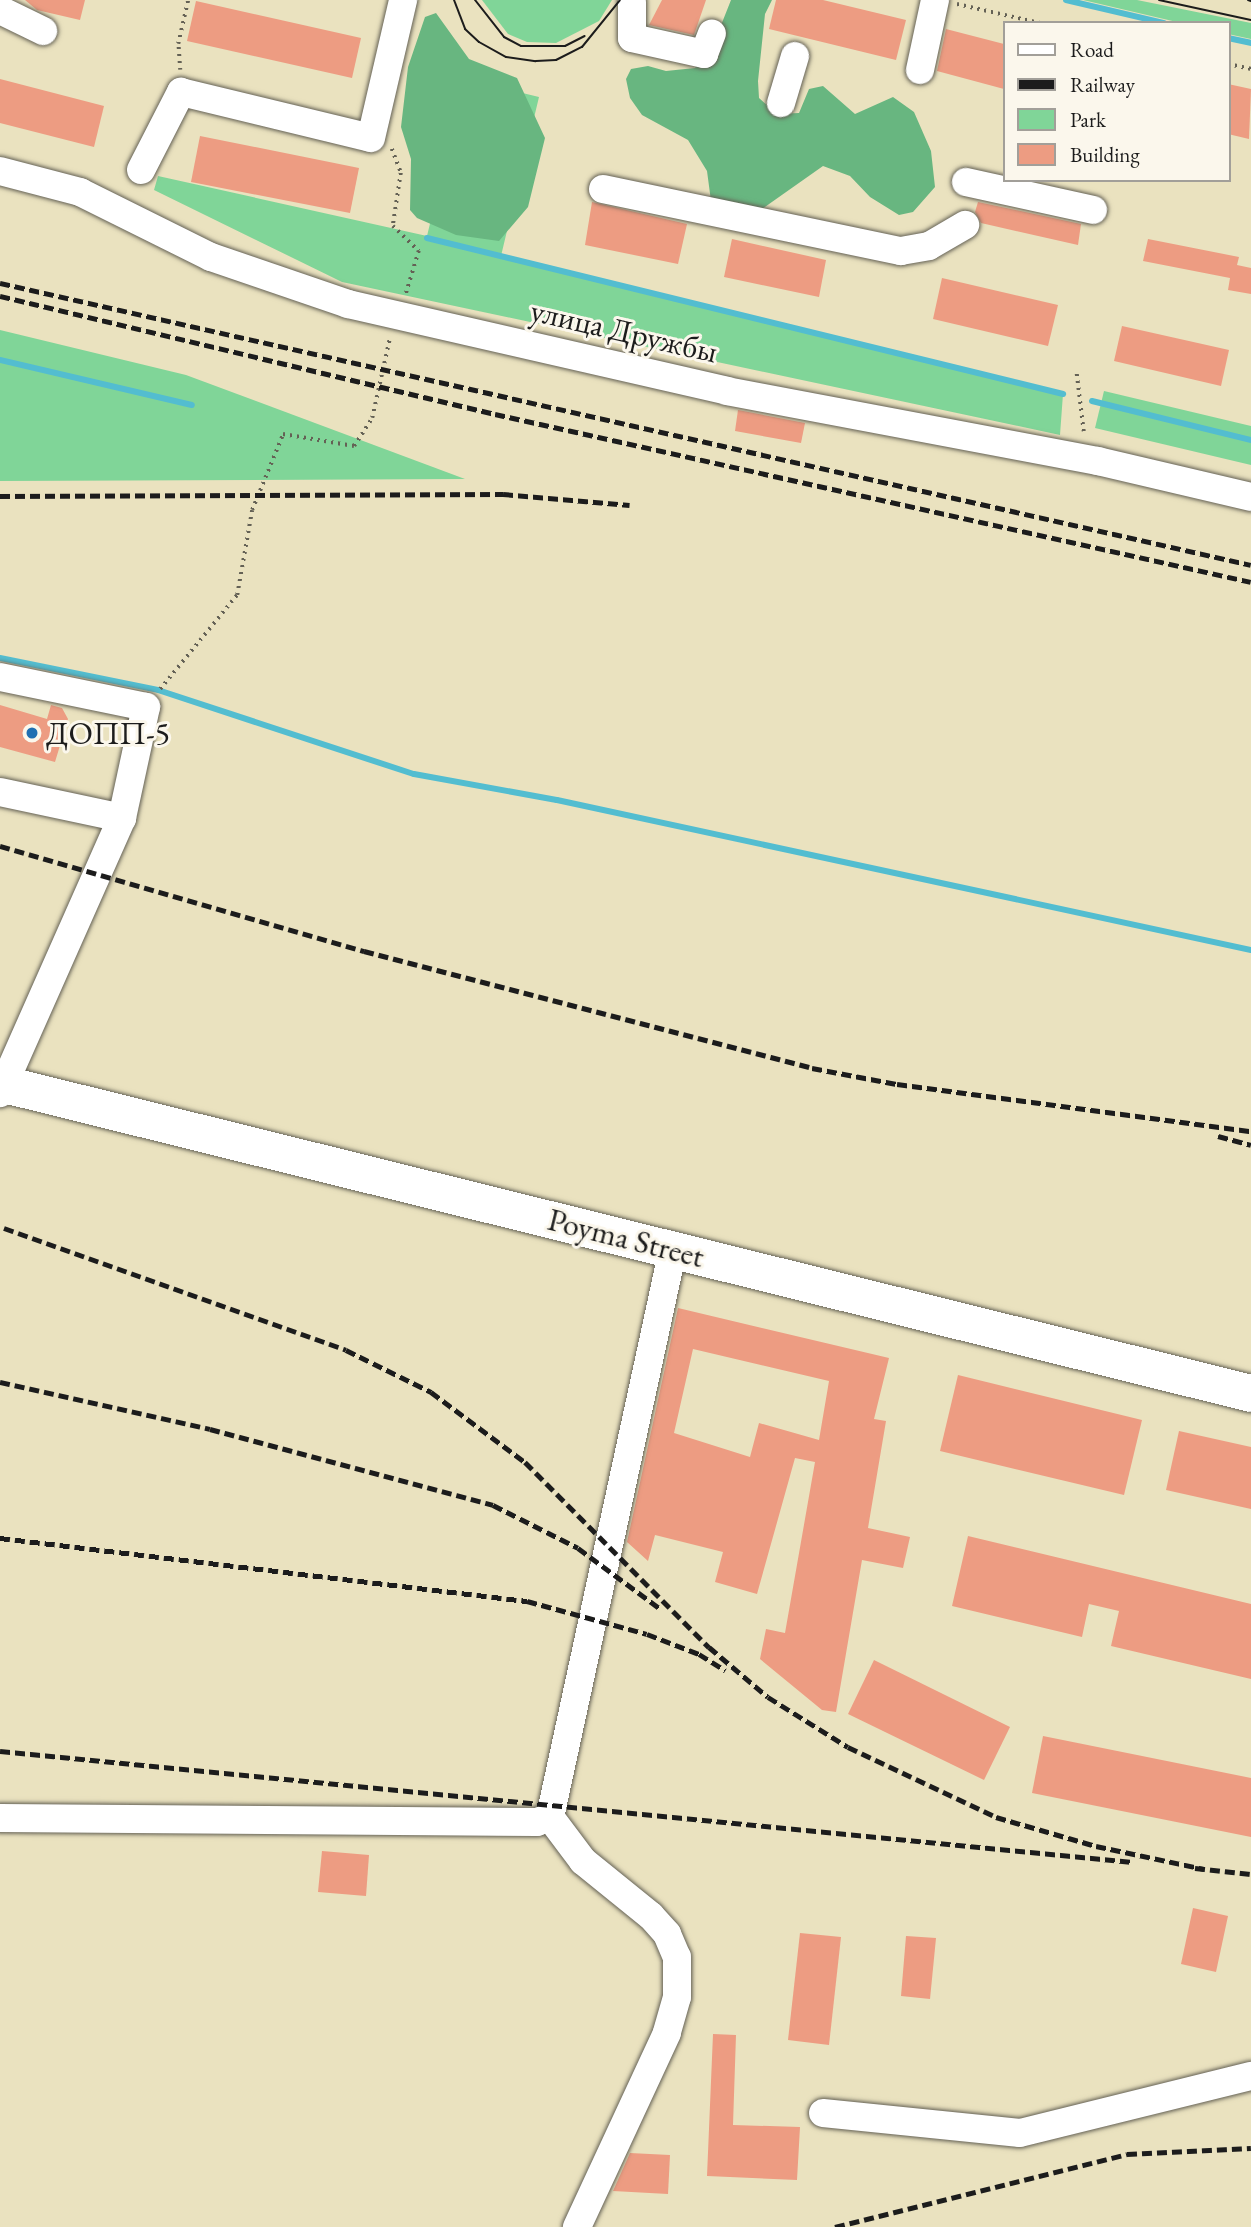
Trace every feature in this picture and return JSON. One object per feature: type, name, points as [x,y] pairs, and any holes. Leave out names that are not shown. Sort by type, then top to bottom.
[{"type":"main road","name":"Poyma Street","points":[[2,1087],[673,1249],[1251,1393]]},
{"type":"street","points":[[141,170],[181,92],[371,138],[403,0]]},
{"type":"street","points":[[920,70],[942,1]]},
{"type":"street","points":[[632,2],[632,38],[704,54],[712,33]]},
{"type":"street","points":[[0,10],[43,31]]},
{"type":"street","points":[[781,103],[795,56]]},
{"type":"street","name":"улица Дружбы","points":[[0,171],[80,192],[211,257],[348,304],[727,391],[1098,461],[1251,497]]},
{"type":"street","points":[[966,182],[1093,210]]},
{"type":"street","points":[[603,188],[901,251],[929,246],[965,225]]},
{"type":"street","points":[[0,677],[146,707],[122,818],[2,1087]]},
{"type":"street","points":[[0,792],[122,818]]},
{"type":"street","points":[[577,2227],[667,2033],[677,1997],[677,1957],[667,1934],[651,1916],[583,1861],[550,1816],[673,1249]]},
{"type":"street","points":[[0,1818],[537,1822],[550,1816]]},
{"type":"street","points":[[823,2113],[1020,2133],[1251,2076]]},
{"type":"path","points":[[181,92],[178,44],[188,0]]},
{"type":"path","points":[[942,1],[1031,21]]},
{"type":"path","points":[[1230,64],[1251,69]]},
{"type":"path","points":[[146,707],[237,595],[253,510],[283,434],[354,446],[372,418],[395,315],[419,250],[393,226],[401,173],[390,142]]},
{"type":"path","points":[[1077,374],[1084,432]]},
{"type":"green space","points":[[482,0],[612,0],[599,21],[556,43],[527,42],[508,34]]},
{"type":"green space","points":[[731,0],[772,0],[765,14],[758,81],[759,98],[777,114],[799,113],[809,89],[823,86],[855,114],[893,97],[914,112],[931,151],[935,187],[913,212],[899,215],[870,197],[850,176],[823,166],[742,223],[711,201],[707,171],[688,140],[642,115],[630,98],[626,79],[631,69],[648,66],[666,71],[695,68],[714,43]]},
{"type":"green space","points":[[1083,0],[1137,0],[1251,23],[1251,39],[1230,34],[1230,21],[1172,21]]},
{"type":"green space","points":[[436,13],[469,59],[517,78],[545,138],[528,207],[499,241],[456,235],[417,218],[410,210],[411,159],[401,127],[408,67],[425,17]]},
{"type":"green space","points":[[465,79],[539,97],[501,256],[1063,394],[1060,435],[342,282],[154,190],[158,176],[427,236]]},
{"type":"green space","points":[[0,330],[186,375],[465,479],[0,481]]},
{"type":"green space","points":[[1104,391],[1251,426],[1251,465],[1095,428]]},
{"type":"building","points":[[25,0],[85,0],[80,20],[37,10]]},
{"type":"building","points":[[662,0],[706,0],[694,35],[649,25]]},
{"type":"building","points":[[776,0],[823,0],[906,20],[896,60],[769,29]]},
{"type":"building","points":[[196,1],[361,38],[352,78],[187,41]]},
{"type":"building","points":[[946,29],[1002,43],[1002,88],[937,71]]},
{"type":"building","points":[[0,79],[104,106],[94,147],[0,123]]},
{"type":"building","points":[[1230,84],[1251,89],[1249,139],[1230,134]]},
{"type":"building","points":[[200,136],[359,168],[350,213],[191,182]]},
{"type":"building","points":[[592,202],[687,224],[678,264],[585,245]]},
{"type":"building","points":[[978,202],[1081,224],[1078,245],[981,223],[975,212]]},
{"type":"building","points":[[732,239],[826,260],[819,297],[724,277]]},
{"type":"building","points":[[1148,239],[1239,257],[1237,265],[1251,268],[1251,294],[1228,290],[1230,278],[1143,261]]},
{"type":"building","points":[[942,278],[1058,305],[1048,346],[933,319]]},
{"type":"building","points":[[1122,326],[1229,350],[1221,386],[1114,361]]},
{"type":"building","points":[[738,410],[805,423],[801,443],[735,431]]},
{"type":"building","name":"ДОПП-5","points":[[0,705],[47,719],[51,705],[62,708],[68,719],[55,762],[0,747]]},
{"type":"building","points":[[678,1308],[889,1358],[874,1419],[886,1421],[868,1528],[910,1537],[903,1568],[862,1560],[836,1712],[822,1710],[760,1659],[766,1629],[785,1633],[815,1462],[795,1458],[757,1594],[715,1582],[723,1552],[655,1535],[648,1561],[627,1542]],"holes":[[[693,1349],[829,1381],[819,1440],[759,1423],[750,1457],[674,1433]]]},
{"type":"building","points":[[958,1375],[1142,1420],[1124,1495],[940,1451]]},
{"type":"building","points":[[1179,1431],[1251,1447],[1251,1509],[1166,1490]]},
{"type":"building","points":[[968,1536],[1251,1604],[1251,1679],[1111,1646],[1119,1611],[1089,1604],[1082,1637],[952,1606]]},
{"type":"building","points":[[874,1660],[1010,1727],[984,1780],[848,1714]]},
{"type":"building","points":[[1043,1736],[1251,1778],[1251,1837],[1032,1793]]},
{"type":"building","points":[[322,1851],[369,1855],[366,1896],[318,1892]]},
{"type":"building","points":[[1193,1908],[1228,1916],[1216,1972],[1181,1964]]},
{"type":"building","points":[[800,1933],[841,1937],[829,2045],[788,2040]]},
{"type":"building","points":[[906,1936],[936,1938],[930,1999],[901,1996]]},
{"type":"building","points":[[713,2034],[736,2035],[733,2125],[800,2127],[797,2180],[707,2176]]},
{"type":"building","points":[[630,2153],[670,2155],[668,2194],[613,2191]]},
{"type":"waterway","points":[[1066,0],[1155,21]]},
{"type":"waterway","points":[[1230,38],[1251,43]]},
{"type":"waterway","points":[[427,238],[1063,394]]},
{"type":"waterway","points":[[0,360],[192,405]]},
{"type":"waterway","points":[[1092,401],[1251,440]]},
{"type":"waterway","points":[[0,658],[158,690],[414,774],[557,800],[1251,950]]},
{"type":"tram line","points":[[454,0],[465,29],[479,42],[506,57],[536,61],[556,60],[582,47],[620,0]]},
{"type":"tram line","points":[[475,0],[504,37],[521,46],[565,46],[585,36]]},
{"type":"tram line","points":[[1159,0],[1251,20]]},
{"type":"railway","points":[[0,283],[1251,565]]},
{"type":"railway","points":[[0,296],[495,414],[1251,582]]},
{"type":"railway","points":[[0,496],[503,494],[630,505]]},
{"type":"railway","points":[[0,846],[364,951],[812,1068],[897,1084],[1251,1131]]},
{"type":"railway","points":[[1218,1136],[1251,1145]]},
{"type":"railway","points":[[4,1228],[346,1350],[431,1392],[525,1462],[709,1647],[768,1697],[848,1747],[996,1817],[1096,1846],[1204,1869]]},
{"type":"railway","points":[[0,1382],[210,1429],[493,1505],[578,1548],[659,1608]]},
{"type":"railway","points":[[0,1538],[527,1601],[647,1634],[699,1654],[725,1670]]},
{"type":"railway","points":[[0,1751],[1133,1862]]},
{"type":"railway","points":[[1195,1868],[1251,1874]]},
{"type":"railway","points":[[835,2227],[1127,2154],[1251,2148]]},
{"type":"place","name":"ДОПП-5","points":[[32,733]]}]
